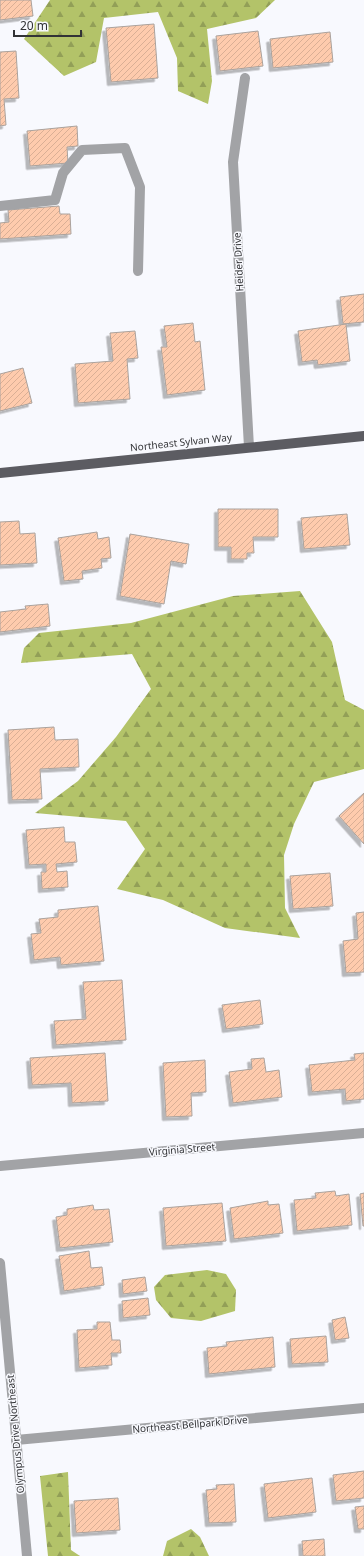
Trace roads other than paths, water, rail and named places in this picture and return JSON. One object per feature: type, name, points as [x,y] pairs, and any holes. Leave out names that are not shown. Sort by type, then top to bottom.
[{"type":"main road","name":"Northeast Sylvan Way","points":[[0,474],[364,436]]},
{"type":"street","name":"Heider Drive","points":[[245,78],[233,162],[249,447]]},
{"type":"street","points":[[0,206],[55,200],[63,174],[82,150],[125,148],[140,187],[138,271]]},
{"type":"street","name":"Virginia Street","points":[[0,1166],[364,1133]]},
{"type":"street","name":"Olympus Drive Northeast","points":[[0,1263],[1,1294],[26,1556]]},
{"type":"street","name":"Northeast Bellpark Drive","points":[[16,1440],[364,1408]]}]
